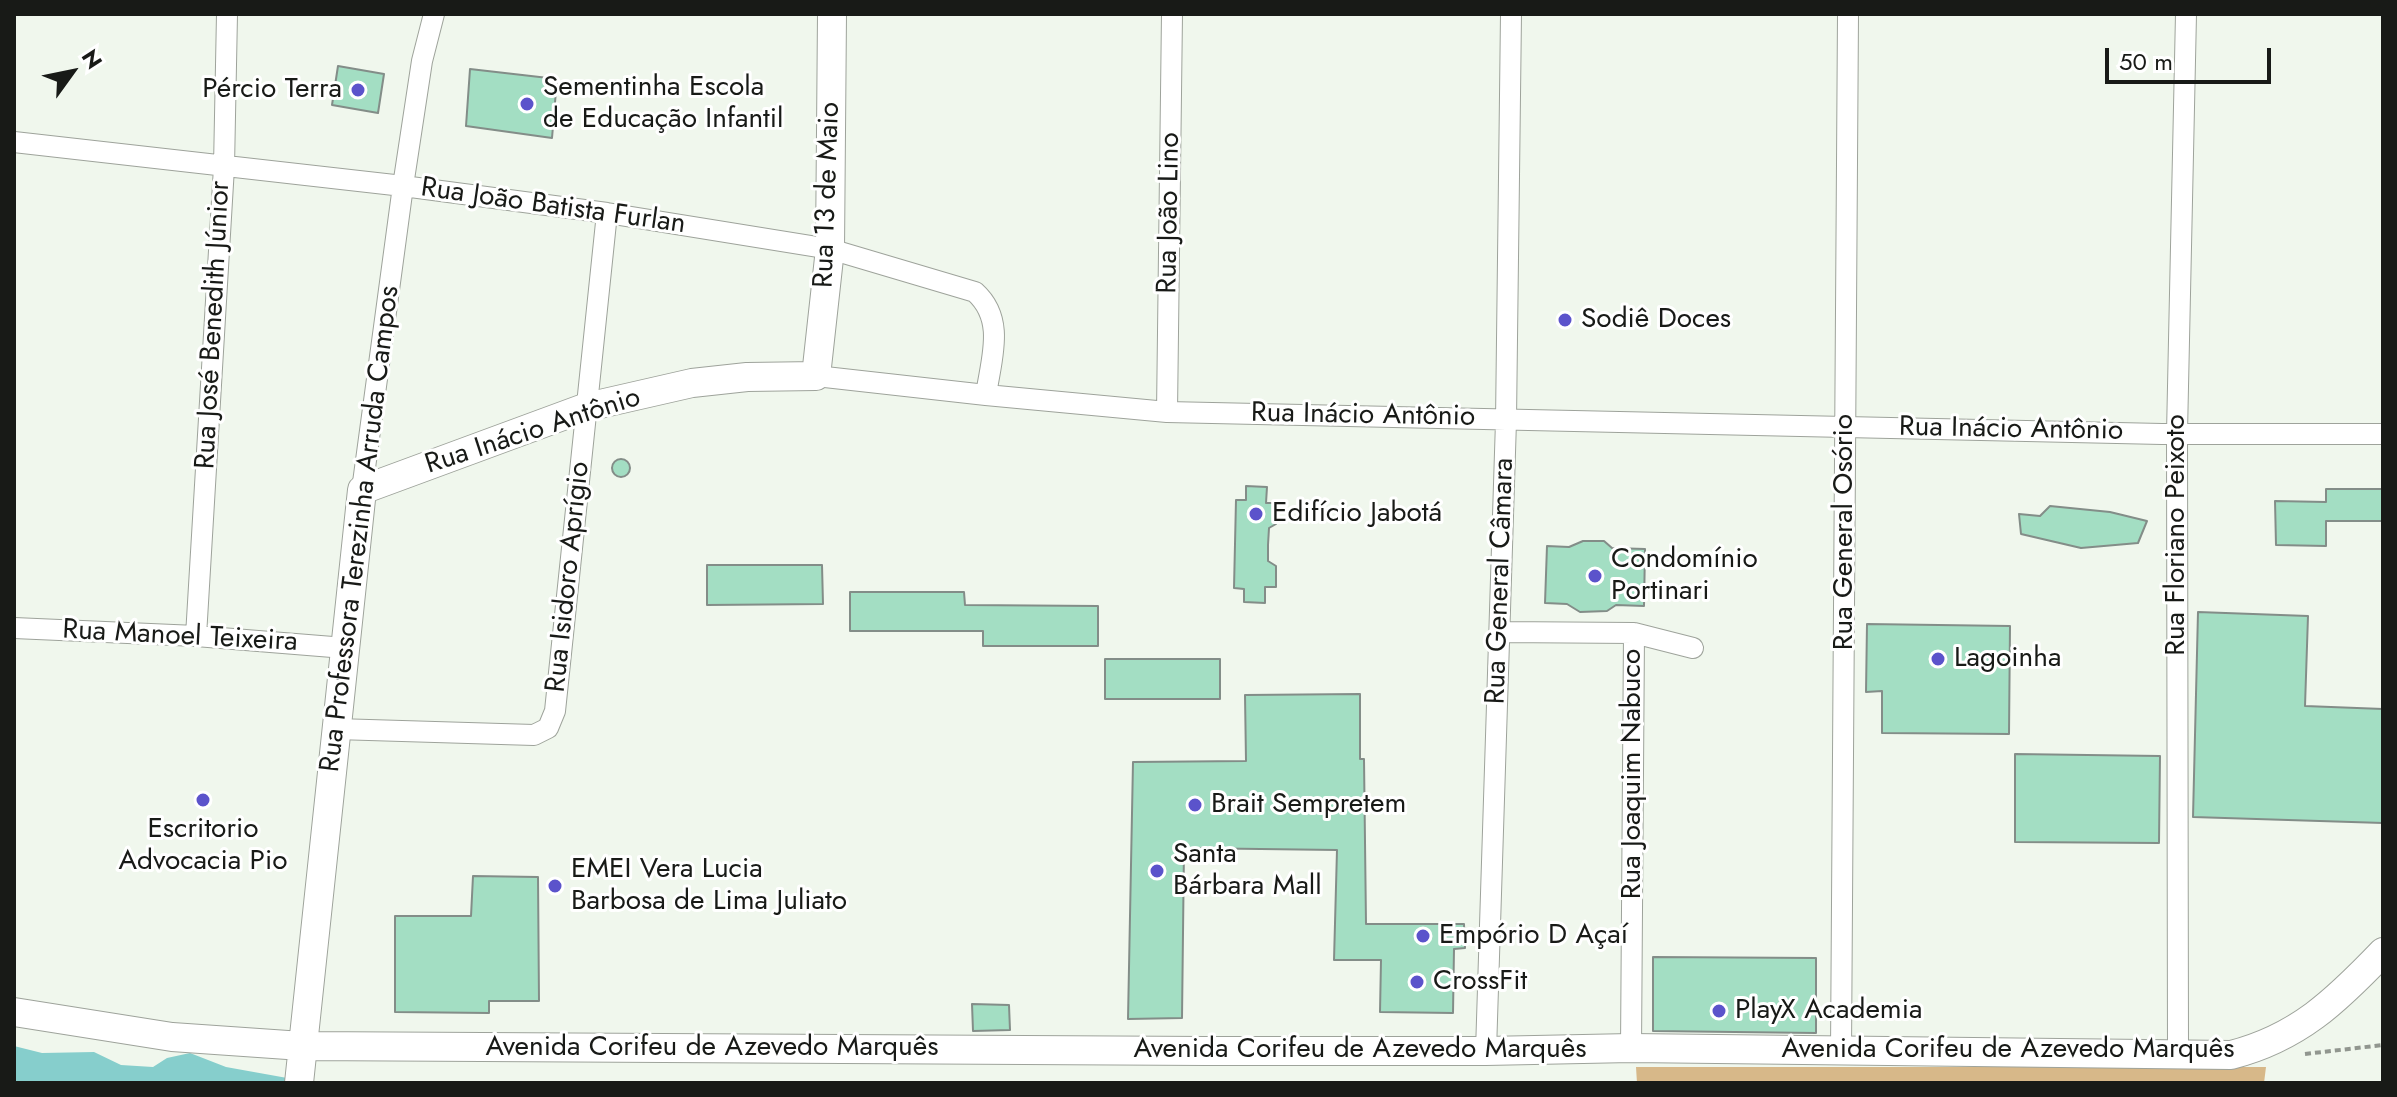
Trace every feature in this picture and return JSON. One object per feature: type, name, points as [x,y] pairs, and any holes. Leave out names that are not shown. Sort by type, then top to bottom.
[{"type":"main road","name":"Rua 13 de Maio","points":[[816,376],[830,249],[832,14]]},
{"type":"main road","name":"Rua Inácio Antônio","points":[[362,490],[587,407],[692,383],[747,377],[816,376]]},
{"type":"main road","name":"Rua Professora Terezinha Arruda Campos","points":[[301,1067],[362,490]]},
{"type":"main road","name":"Avenida Corifeu de Azevedo Marquês","points":[[14,1012],[172,1037],[301,1067],[1631,1048],[2231,1055],[2281,1038],[2329,1005],[2383,952]]},
{"type":"street","name":"Rua José Benedith Júnior","points":[[196,636],[224,167],[227,14]]},
{"type":"street","name":"Rua Professora Terezinha Arruda Campos","points":[[362,490],[403,186],[422,61],[434,14]]},
{"type":"street","name":"Rua João Lino","points":[[1167,412],[1172,14]]},
{"type":"street","name":"Rua General Câmara","points":[[1486,1051],[1506,421],[1511,14]]},
{"type":"street","name":"Rua General Osório","points":[[1841,1050],[1848,14]]},
{"type":"street","name":"Rua Floriano Peixoto","points":[[2178,1055],[2177,433],[2186,14]]},
{"type":"street","name":"Rua João Batista Furlan","points":[[14,142],[403,186],[607,213],[830,249],[975,292],[987,302],[993,316],[995,335],[986,395]]},
{"type":"street","name":"Rua Isidoro Aprígio","points":[[336,729],[534,735],[548,728],[555,711],[607,213]]},
{"type":"street","name":"Rua Inácio Antônio","points":[[816,376],[1167,412],[1506,421],[2383,434]]},
{"type":"street","name":"Rua Manoel Teixeira","points":[[14,628],[196,636],[345,648]]},
{"type":"street","name":"Rua Joaquim Nabuco","points":[[1500,632],[1634,633],[1631,1048]]},
{"type":"street","points":[[1634,633],[1693,648]]},
{"type":"path","points":[[2305,1054],[2383,1045]]},
{"type":"shaded area","points":[[1636,1067],[2266,1067],[2264,1083],[1637,1083]]},
{"type":"water","points":[[14,1046],[42,1053],[94,1052],[121,1065],[153,1067],[167,1058],[190,1053],[226,1067],[315,1083],[14,1083]]},
{"type":"building","name":"Pércio Terra","points":[[338,66],[384,74],[378,113],[332,105]]},
{"type":"building","points":[[470,69],[557,79],[552,138],[466,126]]},
{"type":"building","points":[[617,459],[625,459],[630,468],[628,475],[617,477],[612,472],[612,464]]},
{"type":"building","points":[[1246,486],[1267,487],[1266,503],[1277,503],[1276,524],[1269,528],[1268,545],[1268,561],[1276,566],[1276,587],[1265,587],[1265,603],[1244,602],[1244,589],[1234,588],[1236,500],[1246,500]]},
{"type":"building","points":[[2326,489],[2383,489],[2383,521],[2326,521],[2326,546],[2276,545],[2275,501],[2326,502]]},
{"type":"building","points":[[2050,506],[2110,512],[2147,521],[2138,543],[2081,548],[2021,534],[2019,514],[2040,516]]},
{"type":"building","name":"Condomínio Portinari","points":[[1583,541],[1604,541],[1612,548],[1645,549],[1644,606],[1616,605],[1607,611],[1580,612],[1567,604],[1545,603],[1547,546],[1569,547]]},
{"type":"building","points":[[707,565],[822,565],[823,604],[707,605]]},
{"type":"building","points":[[850,592],[964,592],[965,605],[1098,606],[1098,646],[983,646],[983,631],[850,631]]},
{"type":"building","points":[[2198,612],[2308,616],[2305,706],[2383,709],[2383,823],[2193,817]]},
{"type":"building","name":"Lagoinha","points":[[1867,624],[2010,626],[2009,734],[1882,733],[1882,691],[1866,692]]},
{"type":"building","points":[[1105,659],[1220,659],[1220,699],[1105,699]]},
{"type":"building","name":"Santa Bárbara Mall","points":[[1360,694],[1366,924],[1464,924],[1465,948],[1454,949],[1453,1013],[1380,1012],[1381,960],[1334,960],[1337,850],[1184,848],[1182,1018],[1128,1019],[1133,762],[1246,761],[1245,695]]},
{"type":"building","points":[[2015,754],[2160,756],[2159,843],[2015,842]]},
{"type":"building","points":[[473,876],[538,877],[539,1001],[489,1001],[489,1013],[395,1012],[395,916],[471,916]]},
{"type":"building","points":[[1653,957],[1816,958],[1816,1033],[1653,1031]]},
{"type":"building","points":[[972,1004],[1009,1005],[1010,1030],[973,1031]]},
{"type":"place","name":"Pércio Terra","points":[[358,90]]},
{"type":"place","name":"Sementinha Escola de Educação Infantil","points":[[527,104]]},
{"type":"place","name":"Sodiê Doces","points":[[1565,320]]},
{"type":"place","name":"Edifício Jabotá","points":[[1256,514]]},
{"type":"place","name":"Condomínio Portinari","points":[[1595,576]]},
{"type":"place","name":"Lagoinha","points":[[1938,659]]},
{"type":"place","name":"Escritorio Advocacia Pio","points":[[203,800]]},
{"type":"place","name":"Brait Sempretem","points":[[1195,805]]},
{"type":"place","name":"Santa Bárbara Mall","points":[[1157,871]]},
{"type":"place","name":"EMEI Vera Lucia Barbosa de Lima Juliato","points":[[555,886]]},
{"type":"place","name":"Empório D Açaí","points":[[1423,936]]},
{"type":"place","name":"CrossFit","points":[[1417,982]]},
{"type":"place","name":"PlayX Academia","points":[[1719,1011]]}]
